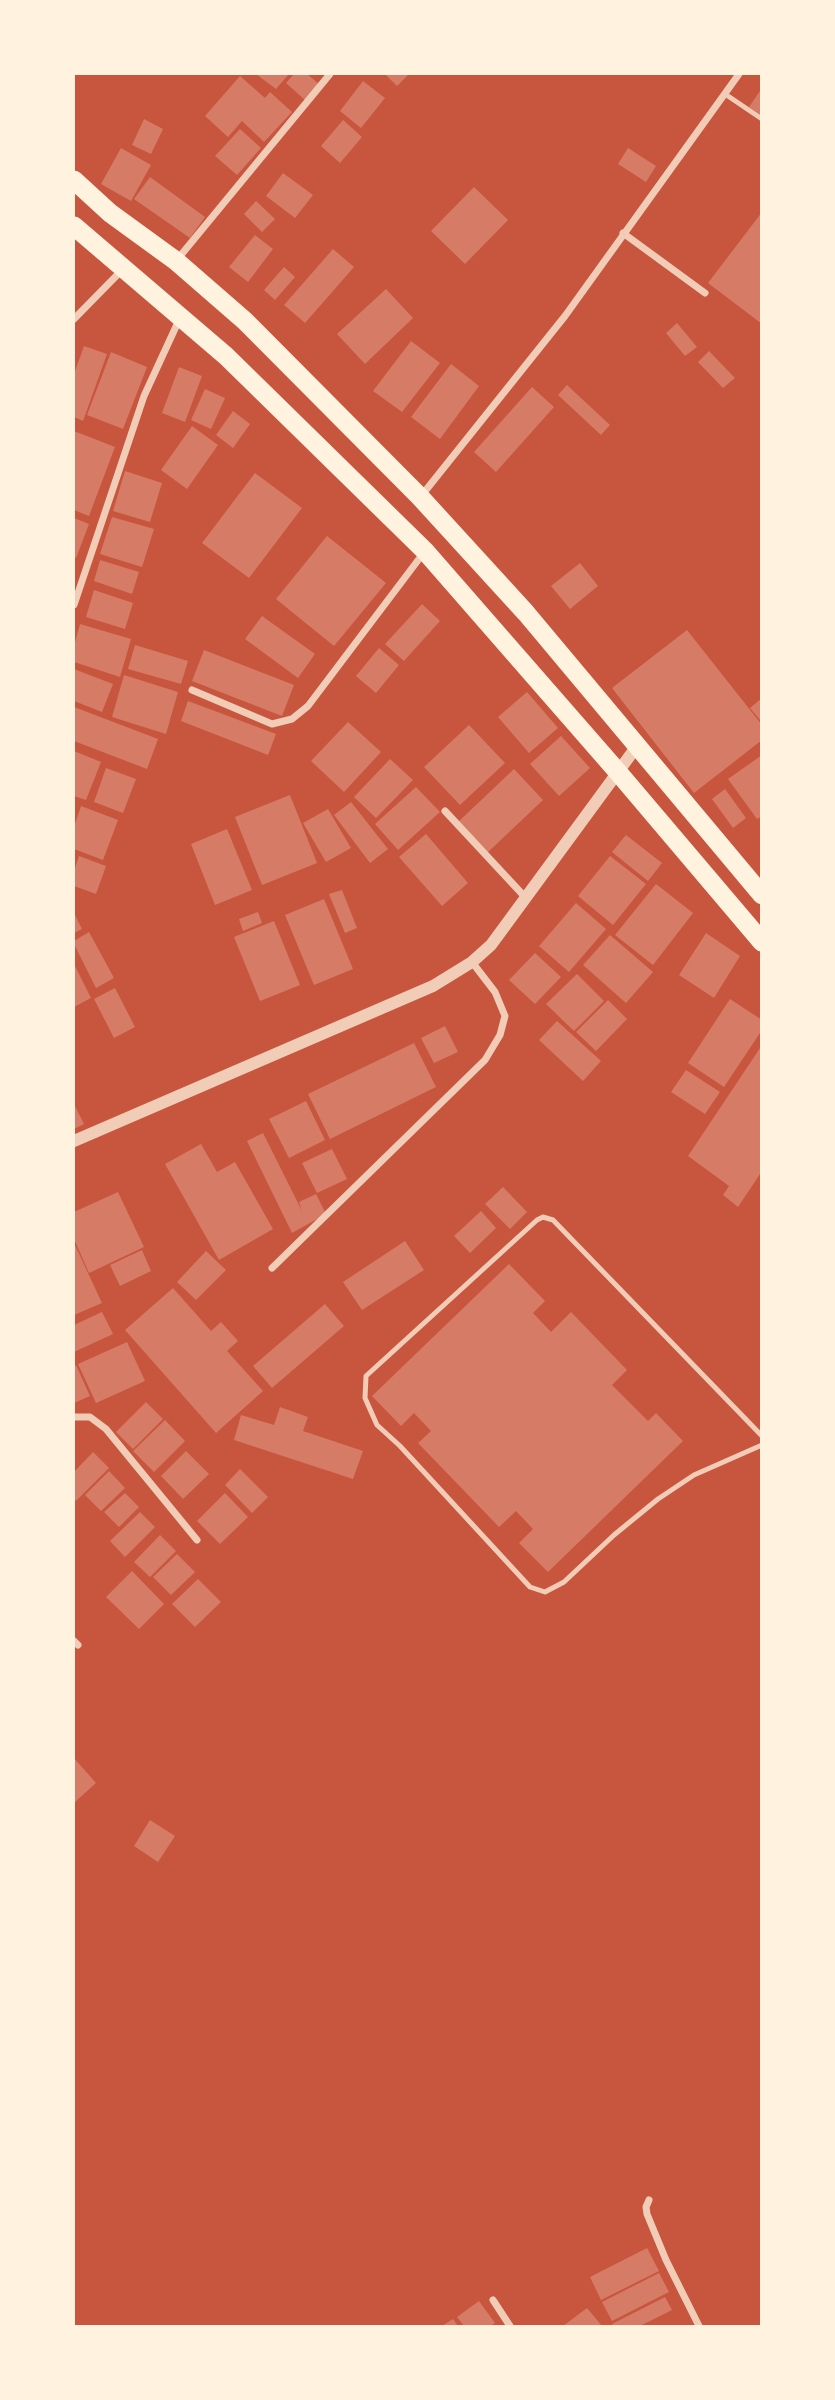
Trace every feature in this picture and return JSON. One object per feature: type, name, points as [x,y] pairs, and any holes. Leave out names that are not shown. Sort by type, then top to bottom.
[{"type":"highway","points":[[74,180],[110,213],[176,261],[245,321],[420,497],[526,613],[761,895]]},
{"type":"highway","points":[[74,226],[244,373],[425,551],[617,771],[761,942]]},
{"type":"street","points":[[176,261],[330,74]]},
{"type":"street","points":[[420,497],[565,316],[739,74]]},
{"type":"street","points":[[623,233],[705,293]]},
{"type":"street","points":[[74,320],[124,268]]},
{"type":"street","points":[[74,605],[144,396],[181,317]]},
{"type":"street","points":[[192,690],[272,724],[292,719],[308,706],[425,551]]},
{"type":"street","points":[[74,1141],[433,986],[472,962],[491,945],[637,746]]},
{"type":"street","points":[[445,811],[525,897]]},
{"type":"street","points":[[272,1268],[485,1060],[500,1035],[505,1016],[495,992],[472,962]]},
{"type":"street","points":[[74,1417],[90,1417],[106,1429],[197,1540]]},
{"type":"street","points":[[649,2200],[647,2214],[699,2326]]},
{"type":"street","points":[[493,2300],[510,2326]]},
{"type":"lane","points":[[725,94],[761,119]]},
{"type":"lane","points":[[761,1436],[553,1220],[543,1217],[366,1376],[365,1398],[377,1425],[400,1446],[530,1587],[545,1592],[564,1582],[614,1535],[658,1499],[694,1475],[761,1445]]},
{"type":"building","points":[[256,74],[289,74],[276,89]]},
{"type":"building","points":[[294,74],[307,74],[319,84],[305,100],[286,83]]},
{"type":"building","points":[[385,74],[409,74],[397,86]]},
{"type":"building","points":[[240,76],[265,98],[270,92],[292,112],[264,142],[242,121],[228,137],[205,116]]},
{"type":"building","points":[[363,81],[385,98],[361,128],[340,111]]},
{"type":"building","points":[[762,88],[762,116],[749,107]]},
{"type":"building","points":[[144,119],[163,129],[151,154],[132,145]]},
{"type":"building","points":[[343,120],[362,137],[340,163],[321,146]]},
{"type":"building","points":[[240,129],[261,148],[237,175],[215,156]]},
{"type":"building","points":[[121,148],[151,165],[131,201],[101,184]]},
{"type":"building","points":[[628,148],[656,166],[646,182],[618,164]]},
{"type":"building","points":[[283,173],[313,195],[295,218],[266,196]]},
{"type":"building","points":[[150,177],[205,217],[190,238],[134,199]]},
{"type":"building","points":[[474,187],[508,220],[465,264],[431,231]]},
{"type":"building","points":[[256,201],[275,219],[262,232],[244,214]]},
{"type":"building","points":[[762,212],[762,324],[708,283]]},
{"type":"building","points":[[255,235],[273,249],[248,282],[229,267]]},
{"type":"building","points":[[333,249],[354,267],[305,323],[284,305]]},
{"type":"building","points":[[284,267],[295,277],[275,300],[264,290]]},
{"type":"building","points":[[386,289],[413,318],[365,364],[337,334]]},
{"type":"building","points":[[677,323],[697,347],[685,356],[666,333]]},
{"type":"building","points":[[411,341],[440,363],[402,412],[373,391]]},
{"type":"building","points":[[84,346],[107,354],[83,421],[74,417],[74,374]]},
{"type":"building","points":[[709,351],[735,378],[723,388],[698,362]]},
{"type":"building","points":[[111,352],[147,367],[123,429],[87,415]]},
{"type":"building","points":[[451,364],[479,386],[440,439],[411,417]]},
{"type":"building","points":[[179,367],[202,376],[185,422],[162,413]]},
{"type":"building","points":[[567,385],[610,425],[601,435],[558,395]]},
{"type":"building","points":[[532,387],[554,407],[496,472],[474,452]]},
{"type":"building","points":[[205,389],[225,398],[211,429],[191,420]]},
{"type":"building","points":[[233,411],[250,424],[233,448],[216,435]]},
{"type":"building","points":[[192,426],[218,445],[187,489],[161,470]]},
{"type":"building","points":[[74,431],[115,447],[89,516],[74,510]]},
{"type":"building","points":[[125,471],[162,483],[150,522],[113,511]]},
{"type":"building","points":[[255,473],[302,508],[249,578],[202,543]]},
{"type":"building","points":[[112,517],[154,529],[142,567],[100,554]]},
{"type":"building","points":[[74,518],[89,524],[76,558],[74,557]]},
{"type":"building","points":[[327,536],[386,583],[334,646],[276,599]]},
{"type":"building","points":[[100,560],[139,572],[132,594],[94,581]]},
{"type":"building","points":[[580,563],[598,586],[570,609],[551,586]]},
{"type":"building","points":[[94,590],[133,603],[125,629],[86,617]]},
{"type":"building","points":[[422,604],[440,621],[404,661],[385,644]]},
{"type":"building","points":[[262,616],[315,654],[298,678],[245,639]]},
{"type":"building","points":[[80,624],[131,639],[120,677],[74,662],[74,646]]},
{"type":"building","points":[[687,630],[762,725],[762,740],[694,793],[612,688]]},
{"type":"building","points":[[135,645],[188,661],[181,684],[128,669]]},
{"type":"building","points":[[379,648],[399,665],[376,693],[356,676]]},
{"type":"building","points":[[204,650],[294,685],[282,716],[192,681]]},
{"type":"building","points":[[74,669],[113,684],[102,712],[74,701]]},
{"type":"building","points":[[124,675],[178,692],[166,734],[112,717]]},
{"type":"building","points":[[527,692],[558,728],[529,753],[498,717]]},
{"type":"building","points":[[762,698],[762,719],[760,720],[750,708]]},
{"type":"building","points":[[188,701],[276,734],[268,755],[181,721]]},
{"type":"building","points":[[74,707],[158,739],[147,769],[74,741]]},
{"type":"building","points":[[348,722],[381,752],[344,792],[311,761]]},
{"type":"building","points":[[469,725],[505,763],[460,805],[424,767]]},
{"type":"building","points":[[561,736],[590,768],[559,796],[530,764]]},
{"type":"building","points":[[74,751],[101,762],[86,800],[74,796]]},
{"type":"building","points":[[762,755],[762,816],[757,819],[728,779]]},
{"type":"building","points":[[390,759],[413,780],[376,818],[354,797]]},
{"type":"building","points":[[106,768],[136,779],[123,813],[94,802]]},
{"type":"building","points":[[514,769],[543,800],[486,854],[457,823]]},
{"type":"building","points":[[416,787],[440,812],[398,850],[375,824]]},
{"type":"building","points":[[725,789],[746,818],[733,828],[712,799]]},
{"type":"building","points":[[290,795],[317,863],[262,885],[235,817]]},
{"type":"building","points":[[351,802],[388,849],[370,863],[334,815]]},
{"type":"building","points":[[81,806],[118,820],[103,860],[74,849],[74,827]]},
{"type":"building","points":[[328,809],[351,848],[326,862],[303,823]]},
{"type":"building","points":[[227,829],[252,890],[215,905],[191,844]]},
{"type":"building","points":[[426,834],[468,883],[442,906],[399,857]]},
{"type":"building","points":[[626,835],[662,863],[648,881],[612,852]]},
{"type":"building","points":[[79,856],[106,866],[96,894],[74,886],[74,871]]},
{"type":"building","points":[[610,856],[646,884],[613,925],[578,896]]},
{"type":"building","points":[[656,884],[693,913],[653,965],[615,935]]},
{"type":"building","points":[[342,890],[357,928],[345,933],[329,894]]},
{"type":"building","points":[[324,899],[353,969],[314,985],[285,915]]},
{"type":"building","points":[[576,903],[606,929],[569,972],[539,946]]},
{"type":"building","points":[[258,912],[262,923],[243,931],[239,919]]},
{"type":"building","points":[[74,913],[82,929],[74,933]]},
{"type":"building","points":[[274,921],[300,985],[260,1001],[234,937]]},
{"type":"building","points":[[89,932],[114,978],[96,988],[74,944],[74,941]]},
{"type":"building","points":[[706,933],[740,956],[714,998],[679,975]]},
{"type":"building","points":[[610,935],[653,972],[626,1003],[583,965]]},
{"type":"building","points":[[535,953],[561,977],[535,1004],[509,980]]},
{"type":"building","points":[[74,964],[91,998],[74,1007]]},
{"type":"building","points":[[577,974],[604,1001],[574,1031],[546,1004]]},
{"type":"building","points":[[115,988],[135,1027],[114,1038],[94,999]]},
{"type":"building","points":[[730,999],[762,1020],[762,1030],[724,1087],[688,1063]]},
{"type":"building","points":[[608,1000],[627,1019],[596,1051],[576,1032]]},
{"type":"building","points":[[557,1021],[601,1061],[583,1081],[539,1040]]},
{"type":"building","points":[[445,1026],[458,1052],[434,1063],[421,1038]]},
{"type":"building","points":[[414,1043],[436,1087],[330,1139],[308,1094]]},
{"type":"building","points":[[762,1045],[762,1171],[738,1207],[723,1195],[729,1186],[688,1156]]},
{"type":"building","points":[[686,1070],[720,1092],[705,1114],[671,1092]]},
{"type":"building","points":[[306,1101],[325,1140],[289,1158],[269,1119]]},
{"type":"building","points":[[74,1104],[84,1124],[74,1129]]},
{"type":"building","points":[[263,1133],[302,1211],[299,1202],[316,1194],[326,1214],[292,1233],[247,1141]]},
{"type":"building","points":[[201,1144],[217,1172],[235,1162],[273,1229],[219,1260],[165,1164]]},
{"type":"building","points":[[332,1149],[347,1179],[317,1193],[302,1163]]},
{"type":"building","points":[[503,1187],[527,1212],[510,1229],[485,1204]]},
{"type":"building","points":[[118,1192],[144,1247],[89,1273],[74,1239],[74,1212]]},
{"type":"building","points":[[481,1211],[496,1228],[470,1253],[454,1236]]},
{"type":"building","points":[[405,1241],[424,1270],[362,1310],[343,1282]]},
{"type":"building","points":[[74,1243],[102,1303],[74,1315]]},
{"type":"building","points":[[142,1250],[151,1271],[120,1286],[110,1265]]},
{"type":"building","points":[[206,1251],[226,1270],[196,1300],[177,1282]]},
{"type":"building","points":[[509,1264],[545,1301],[533,1313],[551,1332],[571,1312],[627,1370],[612,1385],[648,1421],[656,1413],[683,1441],[548,1572],[519,1543],[533,1529],[516,1511],[499,1527],[418,1443],[431,1431],[414,1413],[401,1426],[372,1396]]},
{"type":"building","points":[[173,1288],[211,1331],[221,1322],[238,1341],[227,1351],[263,1391],[216,1433],[125,1330]]},
{"type":"building","points":[[325,1304],[344,1326],[272,1388],[253,1366]]},
{"type":"building","points":[[102,1312],[113,1334],[74,1352],[74,1325]]},
{"type":"building","points":[[127,1342],[145,1381],[96,1403],[78,1364]]},
{"type":"building","points":[[76,1365],[90,1396],[74,1403],[74,1367]]},
{"type":"building","points":[[146,1402],[163,1419],[133,1449],[116,1432]]},
{"type":"building","points":[[280,1407],[308,1417],[303,1431],[363,1451],[353,1479],[234,1440],[241,1415],[274,1425]]},
{"type":"building","points":[[165,1420],[185,1441],[154,1472],[133,1451]]},
{"type":"building","points":[[186,1451],[209,1474],[183,1499],[161,1476]]},
{"type":"building","points":[[93,1452],[109,1468],[76,1501],[74,1472]]},
{"type":"building","points":[[240,1469],[268,1497],[252,1513],[225,1485]]},
{"type":"building","points":[[109,1471],[125,1488],[101,1511],[85,1495]]},
{"type":"building","points":[[125,1493],[139,1507],[119,1527],[104,1512]]},
{"type":"building","points":[[225,1493],[248,1517],[220,1544],[197,1521]]},
{"type":"building","points":[[140,1512],[155,1527],[125,1557],[110,1541]]},
{"type":"building","points":[[160,1535],[176,1551],[150,1577],[134,1562]]},
{"type":"building","points":[[177,1554],[195,1572],[171,1595],[153,1577]]},
{"type":"building","points":[[132,1571],[164,1604],[139,1629],[106,1597]]},
{"type":"building","points":[[198,1579],[221,1602],[195,1627],[172,1604]]},
{"type":"building","points":[[74,1758],[96,1783],[75,1802],[74,1801]]},
{"type":"building","points":[[150,1820],[175,1836],[158,1862],[134,1846]]},
{"type":"building","points":[[647,2248],[659,2271],[601,2300],[590,2277]]},
{"type":"building","points":[[659,2273],[669,2292],[612,2321],[602,2302]]},
{"type":"building","points":[[665,2297],[672,2310],[640,2326],[613,2326],[612,2324]]},
{"type":"building","points":[[479,2301],[495,2323],[490,2326],[464,2326],[457,2317]]},
{"type":"building","points":[[587,2308],[602,2326],[563,2326]]},
{"type":"building","points":[[453,2319],[458,2326],[442,2326]]}]
